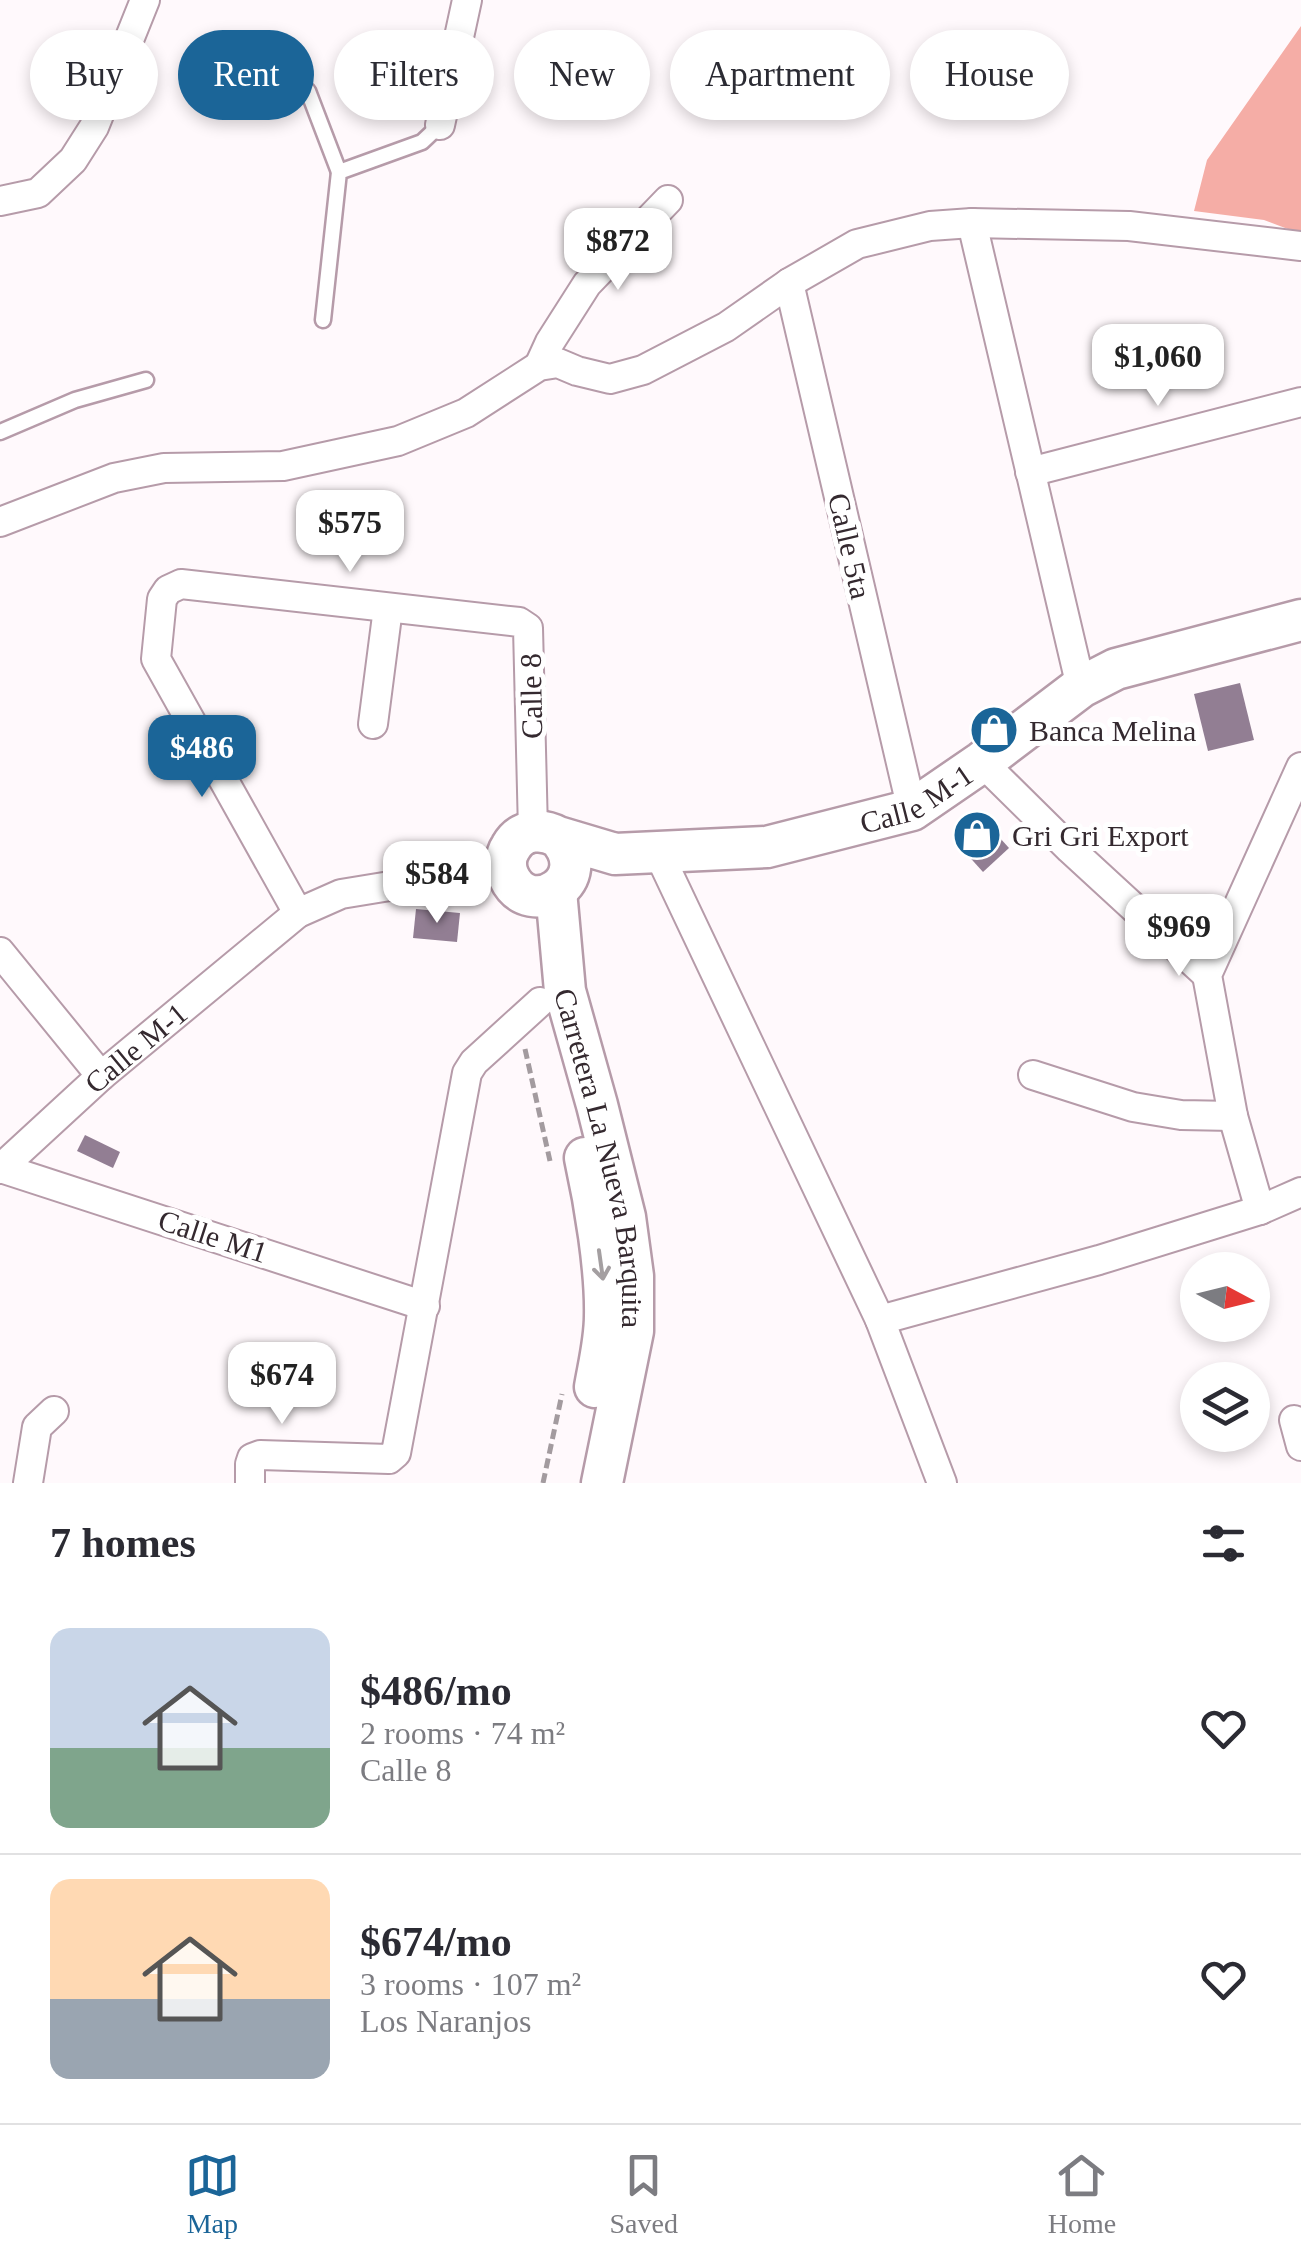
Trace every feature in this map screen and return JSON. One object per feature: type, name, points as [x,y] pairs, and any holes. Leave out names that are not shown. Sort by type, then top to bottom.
[{"type":"street","points":[[0,201],[38,194],[73,160],[94,127],[146,0]]},
{"type":"street","points":[[440,125],[467,0]]},
{"type":"street","points":[[539,366],[587,284],[668,200]]},
{"type":"street","points":[[972,223],[1082,688]]},
{"type":"street","points":[[0,522],[114,478],[164,468],[283,466],[398,440],[466,414],[539,366],[558,363],[610,379],[643,370],[726,327],[789,283],[857,244],[930,226],[1129,226],[1301,246]]},
{"type":"street","name":"Calle 5ta","points":[[789,283],[912,810]]},
{"type":"street","points":[[1030,472],[1301,402]]},
{"type":"street","name":"Calle 8","points":[[298,912],[156,659],[162,599],[168,590],[182,584],[519,622],[528,628],[546,834]]},
{"type":"street","points":[[373,724],[388,608]]},
{"type":"street","name":"Calle M-1","points":[[546,834],[615,854],[767,847],[912,810],[1082,688],[1116,670],[1301,620]]},
{"type":"street","points":[[982,762],[1207,975]]},
{"type":"street","points":[[1260,1210],[1233,1116],[1207,975],[1301,767]]},
{"type":"street","points":[[526,834],[546,834],[565,844],[571,862],[566,880],[538,885],[506,859],[512,844],[526,834]]},
{"type":"street","points":[[658,852],[880,1320],[942,1483]]},
{"type":"street","name":"Calle M-1","points":[[1,1168],[101,1076],[298,912],[341,894],[538,885],[615,854]]},
{"type":"street","name":"Carretera La Nueva Barquita","points":[[538,885],[528,1012],[574,1110],[588,1170],[604,1285],[603,1346],[576,1483]]},
{"type":"street","name":"Carretera La Nueva Barquita","points":[[538,885],[620,1198],[633,1276],[633,1331],[602,1483]]},
{"type":"street","points":[[0,952],[101,1076]]},
{"type":"street","points":[[250,1483],[252,1458],[260,1455],[394,1457],[467,1073],[528,1012]]},
{"type":"street","points":[[1034,1075],[1133,1107],[1181,1116],[1233,1116]]},
{"type":"street","name":"Calle M1","points":[[1,1168],[425,1306]]},
{"type":"street","points":[[880,1320],[1099,1260],[1260,1210],[1301,1192]]},
{"type":"street","points":[[28,1483],[36,1428],[54,1410]]},
{"type":"lane","points":[[314,107],[339,172],[323,320]]},
{"type":"lane","points":[[339,172],[422,142],[440,125]]},
{"type":"lane","points":[[0,432],[76,400],[146,380]]},
{"type":"path","points":[[528,1012],[527,1055],[551,1164]]},
{"type":"path","points":[[543,1483],[563,1384]]},
{"type":"shaded area","points":[[1301,26],[1301,234],[1264,220],[1194,211],[1207,160]]},
{"type":"building","points":[[1240,683],[1254,740],[1208,751],[1194,694]]},
{"type":"building","name":"Banca Melina","points":[[990,719],[1005,729],[998,740],[982,730]]},
{"type":"building","points":[[981,817],[1009,848],[983,872],[955,841]]},
{"type":"building","points":[[416,909],[460,913],[457,942],[413,938]]},
{"type":"building","points":[[85,1135],[120,1152],[113,1168],[77,1151]]},
{"type":"place","name":"Banca Melina","points":[[994,730]]},
{"type":"place","name":"Gri Gri Export","points":[[977,835]]}]
